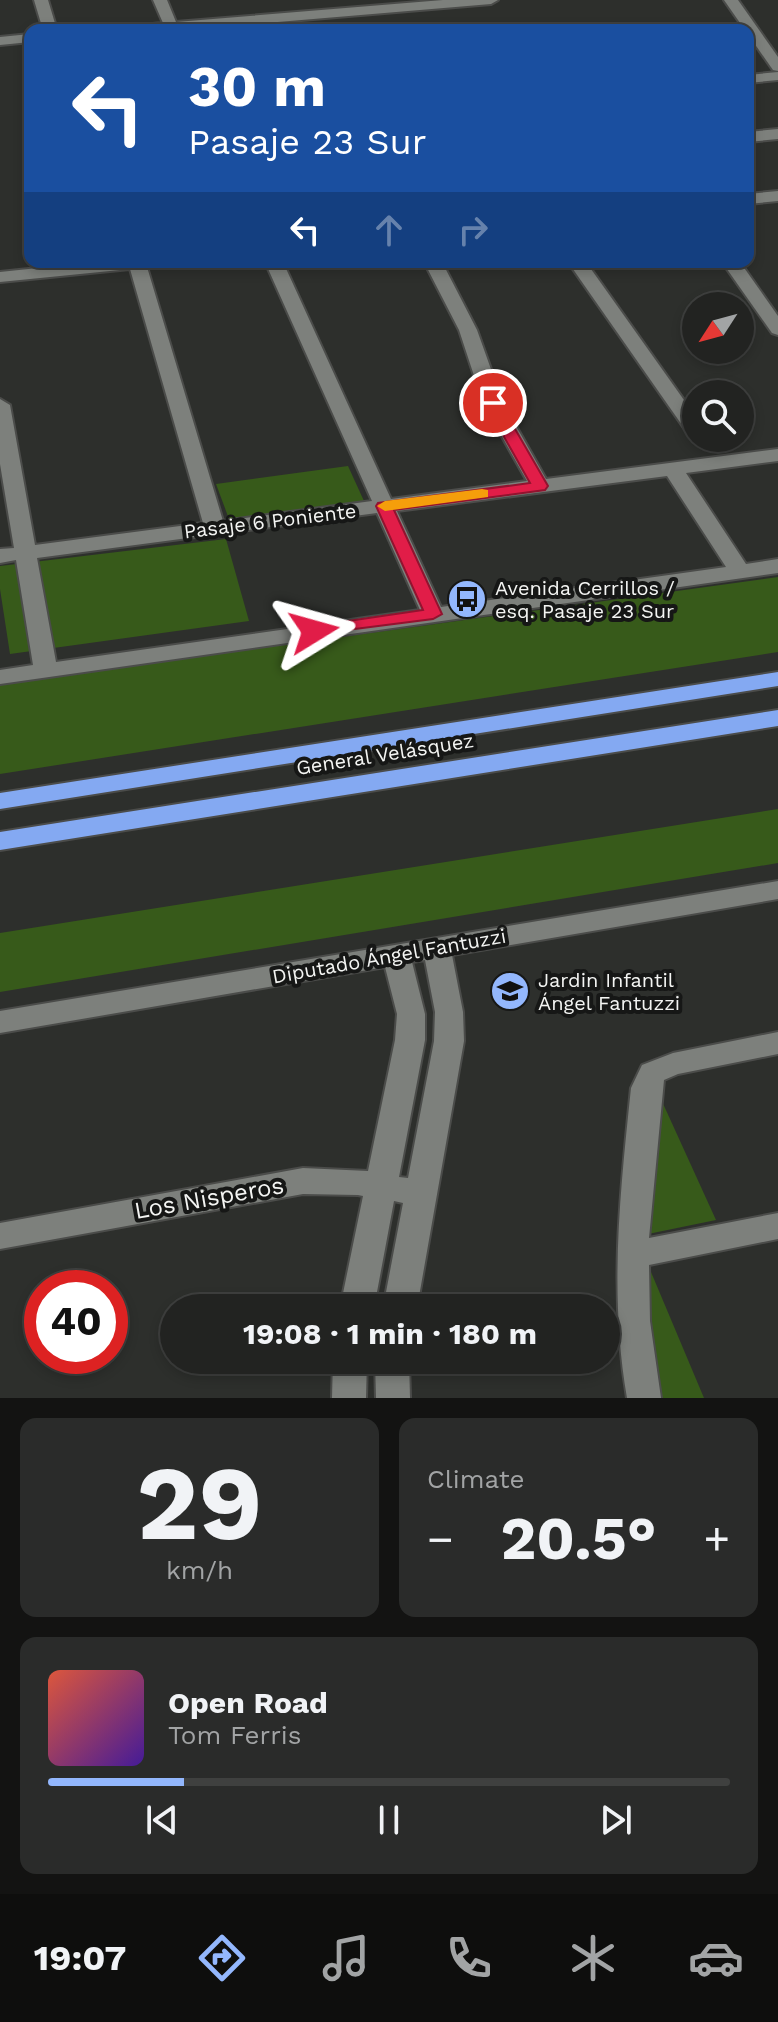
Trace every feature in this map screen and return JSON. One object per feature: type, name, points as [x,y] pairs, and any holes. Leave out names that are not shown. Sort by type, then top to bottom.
[{"type":"highway","name":"General Velásquez","points":[[0,801],[778,679]]},
{"type":"highway","name":"General Velásquez","points":[[0,841],[778,718]]},
{"type":"street","points":[[41,0],[48,24]]},
{"type":"street","points":[[160,0],[170,24]]},
{"type":"street","points":[[273,0],[283,17]]},
{"type":"street","points":[[212,24],[391,4],[491,0]]},
{"type":"street","points":[[731,0],[748,24]]},
{"type":"street","points":[[754,33],[778,68],[754,77]]},
{"type":"street","points":[[0,41],[24,39]]},
{"type":"street","points":[[754,136],[778,134]]},
{"type":"street","points":[[754,198],[778,196]]},
{"type":"street","points":[[0,277],[88,268]]},
{"type":"street","points":[[138,268],[215,528]]},
{"type":"street","points":[[277,268],[433,614]]},
{"type":"street","points":[[436,268],[468,330],[493,403],[540,486]]},
{"type":"street","points":[[581,268],[682,411]]},
{"type":"street","points":[[735,268],[778,329]]},
{"type":"street","points":[[0,405],[46,670]]},
{"type":"street","points":[[711,452],[719,463]]},
{"type":"street","name":"Pasaje 6 Poniente","points":[[0,556],[778,455]]},
{"type":"street","points":[[673,469],[740,571]]},
{"type":"street","points":[[0,677],[778,566]]},
{"type":"street","name":"Diputado Ángel Fantuzzi","points":[[0,1022],[778,890]]},
{"type":"street","points":[[402,1294],[449,1041],[449,1012],[437,948]]},
{"type":"street","points":[[360,1294],[410,1040],[411,1014],[396,955]]},
{"type":"street","points":[[644,1398],[635,1359],[632,1255],[646,1088],[652,1073],[673,1064],[778,1043]]},
{"type":"street","name":"Los Nisperos","points":[[0,1236],[278,1184],[330,1180],[420,1193]]},
{"type":"street","points":[[632,1255],[778,1226]]},
{"type":"street","points":[[349,1398],[350,1374]]},
{"type":"street","points":[[392,1374],[393,1398]]},
{"type":"green space","points":[[348,466],[364,501],[229,519],[216,484]]},
{"type":"green space","points":[[226,539],[249,621],[10,654],[0,589],[0,566]]},
{"type":"green space","points":[[778,577],[778,652],[0,774],[0,684]]},
{"type":"green space","points":[[778,809],[778,863],[0,992],[0,933]]},
{"type":"green space","points":[[660,1097],[716,1220],[648,1234]]},
{"type":"green space","points":[[651,1272],[704,1398],[657,1398],[645,1368]]},
{"type":"slow traffic","points":[[385,506],[482,494]]},
{"type":"place","name":"Avenida Cerrillos / esq. Pasaje 23 Sur","points":[[467,599]]},
{"type":"place","name":"Jardin Infantil Ángel Fantuzzi","points":[[510,991]]},
{"type":"route","points":[[314,631],[433,614],[384,506],[540,486],[493,403]]}]
